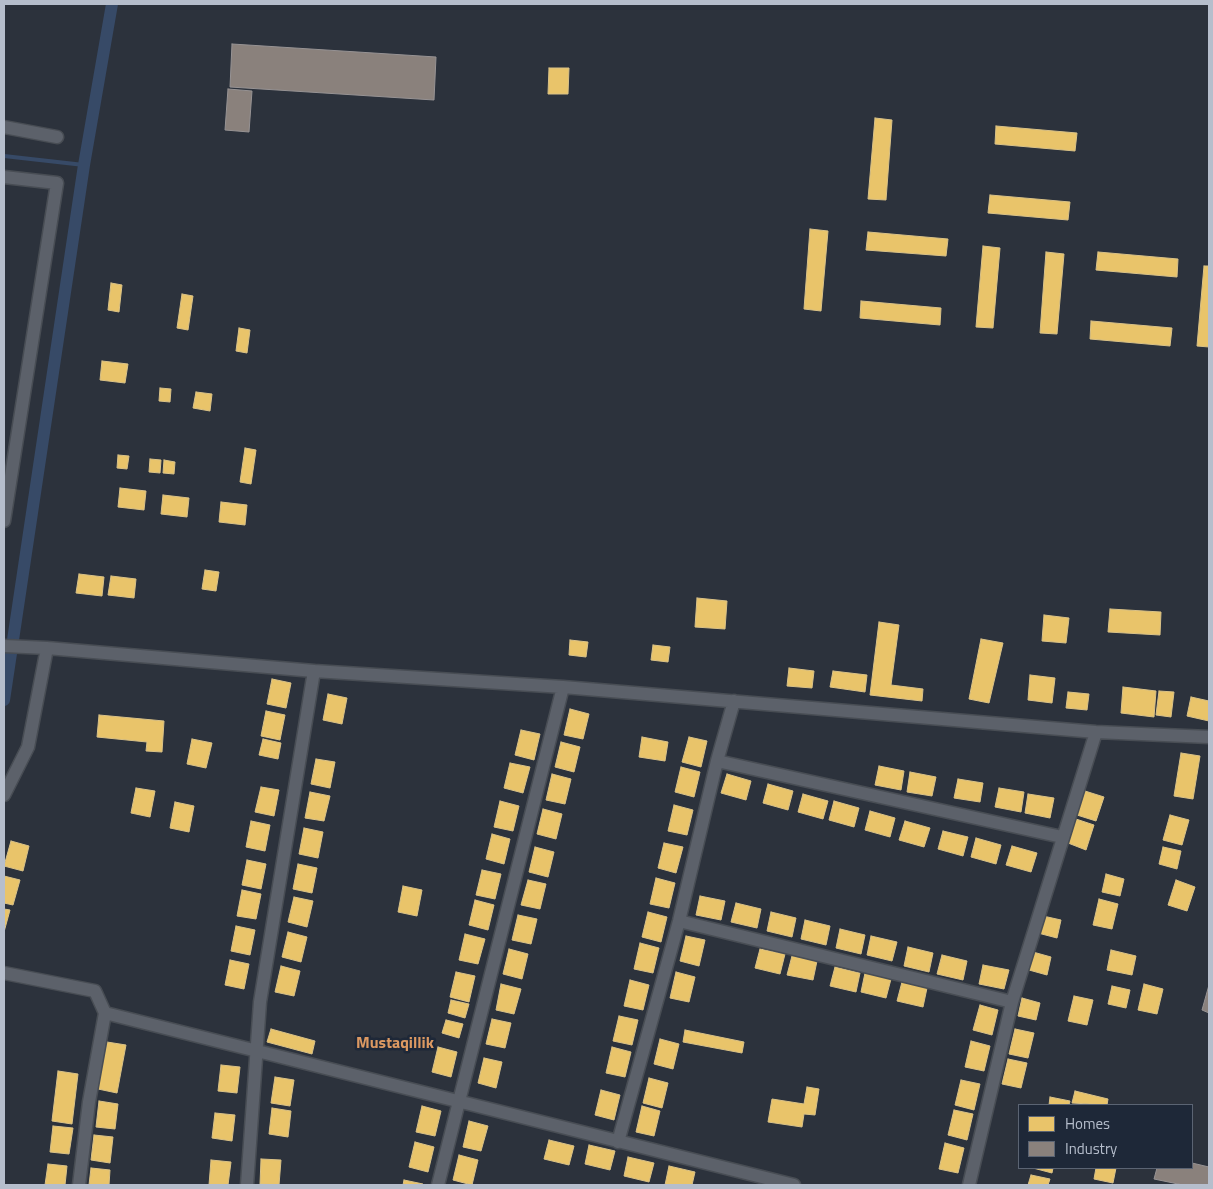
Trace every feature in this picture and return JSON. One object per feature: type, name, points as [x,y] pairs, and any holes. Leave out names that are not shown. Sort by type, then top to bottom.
[{"type":"street","points":[[4,127],[57,137]]},
{"type":"street","points":[[4,177],[56,184],[4,521]]},
{"type":"street","points":[[4,646],[41,647],[314,671],[563,687],[1096,732],[1209,737]]},
{"type":"street","points":[[4,795],[28,747],[41,647]]},
{"type":"street","points":[[247,1185],[260,1002],[314,671]]},
{"type":"street","points":[[438,1185],[457,1102],[563,687]]},
{"type":"street","points":[[618,1142],[679,921],[717,761],[734,701]]},
{"type":"street","points":[[969,1185],[1012,1002],[1096,732]]},
{"type":"street","points":[[717,761],[1062,837]]},
{"type":"street","points":[[679,921],[1012,1002]]},
{"type":"street","points":[[4,973],[95,991],[105,1013],[89,1102],[79,1185]]},
{"type":"street","points":[[105,1013],[791,1185]]},
{"type":"building: Homes","points":[[549,68],[569,68],[568,94],[548,94]]},
{"type":"building: Homes","points":[[875,118],[892,120],[886,200],[868,199]]},
{"type":"building: Homes","points":[[996,126],[1077,133],[1075,151],[995,144]]},
{"type":"building: Homes","points":[[990,195],[1070,202],[1068,220],[988,213]]},
{"type":"building: Homes","points":[[810,229],[828,231],[821,311],[804,309]]},
{"type":"building: Homes","points":[[868,232],[948,239],[946,256],[866,250]]},
{"type":"building: Homes","points":[[983,246],[1000,248],[993,328],[976,327]]},
{"type":"building: Homes","points":[[1046,252],[1064,254],[1057,334],[1040,333]]},
{"type":"building: Homes","points":[[1098,252],[1178,259],[1177,277],[1096,270]]},
{"type":"building: Homes","points":[[1204,266],[1209,266],[1209,347],[1197,346]]},
{"type":"building: Homes","points":[[111,283],[122,285],[119,312],[108,310]]},
{"type":"building: Homes","points":[[182,294],[193,296],[188,330],[177,328]]},
{"type":"building: Homes","points":[[861,301],[941,308],[940,325],[860,318]]},
{"type":"building: Homes","points":[[1091,321],[1172,328],[1170,346],[1090,339]]},
{"type":"building: Homes","points":[[239,328],[250,330],[247,353],[236,351]]},
{"type":"building: Homes","points":[[102,361],[128,364],[125,383],[100,380]]},
{"type":"building: Homes","points":[[160,388],[171,389],[170,402],[159,401]]},
{"type":"building: Homes","points":[[196,392],[212,394],[210,411],[193,408]]},
{"type":"building: Homes","points":[[245,448],[256,450],[251,484],[240,482]]},
{"type":"building: Homes","points":[[118,455],[129,456],[127,469],[117,468]]},
{"type":"building: Homes","points":[[150,459],[161,460],[160,473],[149,472]]},
{"type":"building: Homes","points":[[164,460],[175,462],[174,474],[163,473]]},
{"type":"building: Homes","points":[[120,488],[146,491],[144,510],[118,507]]},
{"type":"building: Homes","points":[[163,495],[189,498],[187,517],[161,514]]},
{"type":"building: Homes","points":[[221,502],[247,505],[245,525],[219,522]]},
{"type":"building: Homes","points":[[205,570],[219,572],[216,591],[202,589]]},
{"type":"building: Homes","points":[[79,574],[104,577],[102,596],[76,593]]},
{"type":"building: Homes","points":[[111,576],[136,579],[134,598],[108,595]]},
{"type":"building: Homes","points":[[697,598],[727,601],[725,629],[695,627]]},
{"type":"building: Homes","points":[[1110,609],[1161,612],[1160,635],[1108,632]]},
{"type":"building: Homes","points":[[1044,615],[1069,618],[1066,643],[1042,641]]},
{"type":"building: Homes","points":[[879,622],[899,625],[891,685],[923,689],[922,701],[870,695]]},
{"type":"building: Homes","points":[[981,639],[1003,643],[989,703],[969,699]]},
{"type":"building: Homes","points":[[570,640],[588,642],[586,657],[569,655]]},
{"type":"building: Homes","points":[[653,645],[670,647],[668,662],[651,660]]},
{"type":"building: Homes","points":[[789,668],[814,671],[812,688],[787,686]]},
{"type":"building: Homes","points":[[833,671],[867,675],[865,692],[830,687]]},
{"type":"building: Homes","points":[[1030,675],[1055,678],[1052,703],[1028,700]]},
{"type":"building: Homes","points":[[272,679],[291,683],[286,708],[267,704]]},
{"type":"building: Homes","points":[[1123,687],[1156,691],[1154,717],[1121,713]]},
{"type":"building: Homes","points":[[1159,691],[1174,692],[1171,717],[1156,715]]},
{"type":"building: Homes","points":[[1068,692],[1089,694],[1087,710],[1066,708]]},
{"type":"building: Homes","points":[[328,694],[347,698],[342,724],[323,720]]},
{"type":"building: Homes","points":[[1191,697],[1209,701],[1209,721],[1187,716]]},
{"type":"building: Homes","points":[[570,709],[589,714],[583,739],[564,735]]},
{"type":"building: Homes","points":[[266,711],[285,715],[280,740],[261,736]]},
{"type":"building: Homes","points":[[99,715],[164,721],[162,752],[146,751],[147,742],[97,737]]},
{"type":"building: Homes","points":[[521,730],[540,734],[534,760],[515,755]]},
{"type":"building: Homes","points":[[642,737],[668,742],[665,761],[639,757]]},
{"type":"building: Homes","points":[[689,737],[707,741],[701,767],[682,762]]},
{"type":"building: Homes","points":[[192,739],[212,743],[206,768],[187,764]]},
{"type":"building: Homes","points":[[263,739],[281,743],[278,759],[259,755]]},
{"type":"building: Homes","points":[[561,742],[580,747],[574,772],[555,767]]},
{"type":"building: Homes","points":[[1181,753],[1200,756],[1193,799],[1174,796]]},
{"type":"building: Homes","points":[[316,759],[335,762],[330,788],[311,784]]},
{"type":"building: Homes","points":[[510,763],[530,767],[523,793],[504,788]]},
{"type":"building: Homes","points":[[879,766],[904,771],[901,790],[875,785]]},
{"type":"building: Homes","points":[[681,767],[700,772],[694,797],[675,792]]},
{"type":"building: Homes","points":[[910,772],[936,777],[932,796],[907,792]]},
{"type":"building: Homes","points":[[552,774],[571,779],[565,804],[546,800]]},
{"type":"building: Homes","points":[[727,774],[751,781],[746,800],[721,793]]},
{"type":"building: Homes","points":[[958,779],[983,783],[980,802],[954,798]]},
{"type":"building: Homes","points":[[768,784],[793,791],[788,810],[763,803]]},
{"type":"building: Homes","points":[[261,787],[279,790],[274,816],[255,812]]},
{"type":"building: Homes","points":[[136,788],[155,791],[150,817],[131,813]]},
{"type":"building: Homes","points":[[999,788],[1024,792],[1021,812],[995,807]]},
{"type":"building: Homes","points":[[1085,791],[1104,797],[1096,821],[1077,815]]},
{"type":"building: Homes","points":[[310,792],[330,796],[324,821],[305,818]]},
{"type":"building: Homes","points":[[803,794],[828,801],[823,819],[798,812]]},
{"type":"building: Homes","points":[[1028,794],[1054,798],[1050,818],[1025,813]]},
{"type":"building: Homes","points":[[500,801],[519,806],[513,831],[494,827]]},
{"type":"building: Homes","points":[[834,801],[859,808],[854,827],[829,820]]},
{"type":"building: Homes","points":[[175,802],[194,806],[189,832],[170,828]]},
{"type":"building: Homes","points":[[674,805],[693,810],[687,835],[668,831]]},
{"type":"building: Homes","points":[[543,809],[562,814],[556,839],[537,834]]},
{"type":"building: Homes","points":[[870,811],[895,818],[890,837],[865,830]]},
{"type":"building: Homes","points":[[1170,815],[1189,820],[1182,845],[1163,840]]},
{"type":"building: Homes","points":[[1076,819],[1094,825],[1086,850],[1068,843]]},
{"type":"building: Homes","points":[[251,821],[270,825],[265,851],[246,847]]},
{"type":"building: Homes","points":[[905,821],[930,828],[924,847],[899,840]]},
{"type":"building: Homes","points":[[304,828],[323,832],[318,858],[299,854]]},
{"type":"building: Homes","points":[[943,831],[968,837],[963,856],[938,849]]},
{"type":"building: Homes","points":[[492,834],[510,839],[504,864],[486,859]]},
{"type":"building: Homes","points":[[976,838],[1001,845],[996,864],[971,857]]},
{"type":"building: Homes","points":[[11,841],[29,846],[23,871],[4,866]]},
{"type":"building: Homes","points":[[664,843],[683,847],[676,873],[658,868]]},
{"type":"building: Homes","points":[[1012,846],[1037,853],[1031,872],[1006,865]]},
{"type":"building: Homes","points":[[535,847],[554,852],[548,877],[529,872]]},
{"type":"building: Homes","points":[[1163,847],[1181,851],[1177,869],[1159,864]]},
{"type":"building: Homes","points":[[247,860],[266,864],[261,889],[242,885]]},
{"type":"building: Homes","points":[[298,864],[317,868],[312,893],[293,889]]},
{"type":"building: Homes","points":[[482,870],[501,874],[495,899],[476,895]]},
{"type":"building: Homes","points":[[1106,874],[1124,879],[1120,896],[1102,892]]},
{"type":"building: Homes","points":[[4,876],[20,880],[13,905],[4,903]]},
{"type":"building: Homes","points":[[656,878],[675,883],[669,908],[650,904]]},
{"type":"building: Homes","points":[[528,880],[546,884],[540,909],[521,905]]},
{"type":"building: Homes","points":[[1176,880],[1195,887],[1187,911],[1168,905]]},
{"type":"building: Homes","points":[[403,886],[422,890],[417,916],[398,912]]},
{"type":"building: Homes","points":[[242,890],[261,894],[256,919],[237,916]]},
{"type":"building: Homes","points":[[700,896],[725,901],[721,920],[696,915]]},
{"type":"building: Homes","points":[[294,897],[313,901],[307,927],[288,922]]},
{"type":"building: Homes","points":[[1099,899],[1118,904],[1112,929],[1093,925]]},
{"type":"building: Homes","points":[[475,900],[494,905],[488,930],[469,925]]},
{"type":"building: Homes","points":[[736,903],[761,909],[757,928],[731,922]]},
{"type":"building: Homes","points":[[4,909],[10,910],[4,932]]},
{"type":"building: Homes","points":[[648,912],[667,917],[661,942],[642,937]]},
{"type":"building: Homes","points":[[771,912],[796,918],[792,937],[767,931]]},
{"type":"building: Homes","points":[[518,915],[537,919],[531,944],[512,940]]},
{"type":"building: Homes","points":[[1043,916],[1061,920],[1057,938],[1038,933]]},
{"type":"building: Homes","points":[[805,920],[830,926],[826,945],[801,939]]},
{"type":"building: Homes","points":[[236,926],[255,930],[250,955],[231,951]]},
{"type":"building: Homes","points":[[840,929],[865,935],[861,954],[836,948]]},
{"type":"building: Homes","points":[[288,932],[307,937],[301,962],[282,957]]},
{"type":"building: Homes","points":[[465,934],[485,939],[478,964],[459,960]]},
{"type":"building: Homes","points":[[686,936],[705,940],[699,966],[680,961]]},
{"type":"building: Homes","points":[[871,936],[897,942],[892,961],[867,955]]},
{"type":"building: Homes","points":[[640,943],[659,948],[653,973],[634,969]]},
{"type":"building: Homes","points":[[908,947],[933,953],[929,972],[904,966]]},
{"type":"building: Homes","points":[[509,949],[528,954],[522,979],[503,974]]},
{"type":"building: Homes","points":[[760,949],[785,954],[780,974],[755,968]]},
{"type":"building: Homes","points":[[1111,950],[1136,956],[1132,975],[1107,970]]},
{"type":"building: Homes","points":[[1033,952],[1051,957],[1047,975],[1029,970]]},
{"type":"building: Homes","points":[[942,955],[967,961],[963,980],[937,974]]},
{"type":"building: Homes","points":[[792,956],[817,961],[813,980],[787,975]]},
{"type":"building: Homes","points":[[230,960],[249,964],[244,989],[225,985]]},
{"type":"building: Homes","points":[[983,965],[1009,970],[1004,989],[979,984]]},
{"type":"building: Homes","points":[[281,966],[300,971],[294,996],[275,992]]},
{"type":"building: Homes","points":[[835,967],[860,973],[856,992],[830,986]]},
{"type":"building: Homes","points":[[456,972],[475,976],[469,1002],[450,997]]},
{"type":"building: Homes","points":[[676,972],[695,977],[689,1002],[670,998]]},
{"type":"building: Homes","points":[[865,973],[891,979],[886,998],[861,992]]},
{"type":"building: Homes","points":[[630,980],[649,985],[643,1010],[624,1006]]},
{"type":"building: Homes","points":[[902,982],[927,988],[923,1007],[897,1001]]},
{"type":"building: Homes","points":[[501,984],[521,989],[514,1014],[496,1010]]},
{"type":"building: Homes","points":[[1144,984],[1163,989],[1157,1014],[1138,1010]]},
{"type":"building: Homes","points":[[1112,986],[1130,990],[1126,1008],[1108,1004]]},
{"type":"building: Homes","points":[[1074,996],[1093,1000],[1087,1025],[1068,1021]]},
{"type":"building: Homes","points":[[1022,998],[1040,1003],[1036,1020],[1018,1016]]},
{"type":"building: Homes","points":[[451,1000],[469,1004],[465,1018],[448,1013]]},
{"type":"building: Homes","points":[[980,1005],[998,1010],[992,1035],[973,1030]]},
{"type":"building: Homes","points":[[619,1016],[638,1020],[632,1045],[613,1041]]},
{"type":"building: Homes","points":[[492,1019],[511,1023],[505,1048],[486,1044]]},
{"type":"building: Homes","points":[[446,1020],[463,1024],[459,1038],[442,1033]]},
{"type":"building: Homes","points":[[271,1029],[315,1041],[312,1054],[267,1042]]},
{"type":"building: Homes","points":[[1015,1029],[1034,1033],[1028,1058],[1009,1054]]},
{"type":"building: Homes","points":[[685,1030],[744,1042],[742,1053],[683,1042]]},
{"type":"building: Homes","points":[[660,1039],[679,1044],[673,1069],[654,1064]]},
{"type":"building: Homes","points":[[971,1041],[990,1046],[984,1071],[965,1067]]},
{"type":"building: Homes","points":[[107,1042],[126,1045],[117,1093],[98,1089]]},
{"type":"building: Homes","points":[[438,1047],[457,1052],[451,1077],[432,1072]]},
{"type":"building: Homes","points":[[612,1047],[631,1052],[625,1077],[606,1073]]},
{"type":"building: Homes","points":[[484,1058],[502,1062],[496,1088],[478,1083]]},
{"type":"building: Homes","points":[[1008,1059],[1027,1063],[1021,1088],[1002,1084]]},
{"type":"building: Homes","points":[[221,1065],[240,1067],[237,1093],[218,1091]]},
{"type":"building: Homes","points":[[58,1071],[78,1074],[72,1124],[52,1121]]},
{"type":"building: Homes","points":[[275,1077],[294,1080],[290,1106],[271,1103]]},
{"type":"building: Homes","points":[[649,1078],[668,1083],[662,1108],[643,1103]]},
{"type":"building: Homes","points":[[961,1080],[980,1084],[974,1110],[955,1105]]},
{"type":"building: Homes","points":[[807,1087],[819,1089],[815,1115],[804,1114],[802,1127],[768,1122],[772,1099],[804,1104]]},
{"type":"building: Homes","points":[[601,1090],[620,1095],[614,1120],[595,1115]]},
{"type":"building: Homes","points":[[1075,1091],[1108,1099],[1107,1104],[1072,1103]]},
{"type":"building: Homes","points":[[1050,1097],[1070,1101],[1069,1104],[1049,1104]]},
{"type":"building: Homes","points":[[99,1101],[118,1104],[115,1129],[96,1127]]},
{"type":"building: Homes","points":[[422,1106],[441,1111],[435,1136],[416,1132]]},
{"type":"building: Homes","points":[[642,1106],[660,1111],[654,1136],[636,1132]]},
{"type":"building: Homes","points":[[272,1108],[291,1111],[288,1137],[269,1134]]},
{"type":"building: Homes","points":[[954,1110],[973,1114],[967,1140],[948,1135]]},
{"type":"building: Homes","points":[[215,1113],[235,1115],[232,1141],[212,1138]]},
{"type":"building: Homes","points":[[469,1121],[488,1126],[481,1151],[463,1147]]},
{"type":"building: Homes","points":[[53,1126],[73,1128],[69,1154],[50,1152]]},
{"type":"building: Homes","points":[[94,1135],[113,1137],[110,1163],[91,1160]]},
{"type":"building: Homes","points":[[549,1140],[574,1146],[569,1165],[544,1159]]},
{"type":"building: Homes","points":[[415,1142],[434,1147],[428,1172],[409,1167]]},
{"type":"building: Homes","points":[[945,1143],[964,1148],[958,1173],[939,1169]]},
{"type":"building: Homes","points":[[589,1145],[615,1151],[610,1170],[585,1164]]},
{"type":"building: Homes","points":[[459,1155],[478,1160],[472,1185],[453,1180]]},
{"type":"building: Homes","points":[[628,1157],[654,1163],[649,1182],[624,1176]]},
{"type":"building: Homes","points":[[261,1159],[281,1160],[279,1185],[260,1184]]},
{"type":"building: Homes","points":[[211,1160],[231,1162],[228,1185],[209,1185]]},
{"type":"building: Homes","points":[[48,1164],[67,1166],[65,1185],[45,1185]]},
{"type":"building: Homes","points":[[669,1166],[695,1172],[692,1185],[665,1185]]},
{"type":"building: Homes","points":[[91,1168],[110,1170],[109,1185],[89,1185]]},
{"type":"building: Homes","points":[[1037,1169],[1053,1169],[1052,1173]]},
{"type":"building: Homes","points":[[1096,1169],[1116,1169],[1113,1183],[1094,1179]]},
{"type":"building: Homes","points":[[1031,1175],[1050,1179],[1048,1185],[1028,1185]]},
{"type":"building: Homes","points":[[404,1180],[423,1184],[423,1185],[403,1185]]},
{"type":"building: Industry","points":[[232,44],[436,57],[434,100],[230,87]]},
{"type":"building: Industry","points":[[228,89],[252,91],[249,132],[225,130]]},
{"type":"building: Industry","points":[[1209,985],[1209,1013],[1202,1010]]},
{"type":"building: Industry","points":[[1193,1163],[1209,1167],[1209,1185],[1183,1185],[1154,1179],[1157,1169],[1193,1169]]},
{"type":"waterway","points":[[4,700],[84,165],[112,4]]},
{"type":"waterway","points":[[4,156],[84,165]]},
{"type":"district","name":"Mustaqillik","points":[[395,1044]]}]
